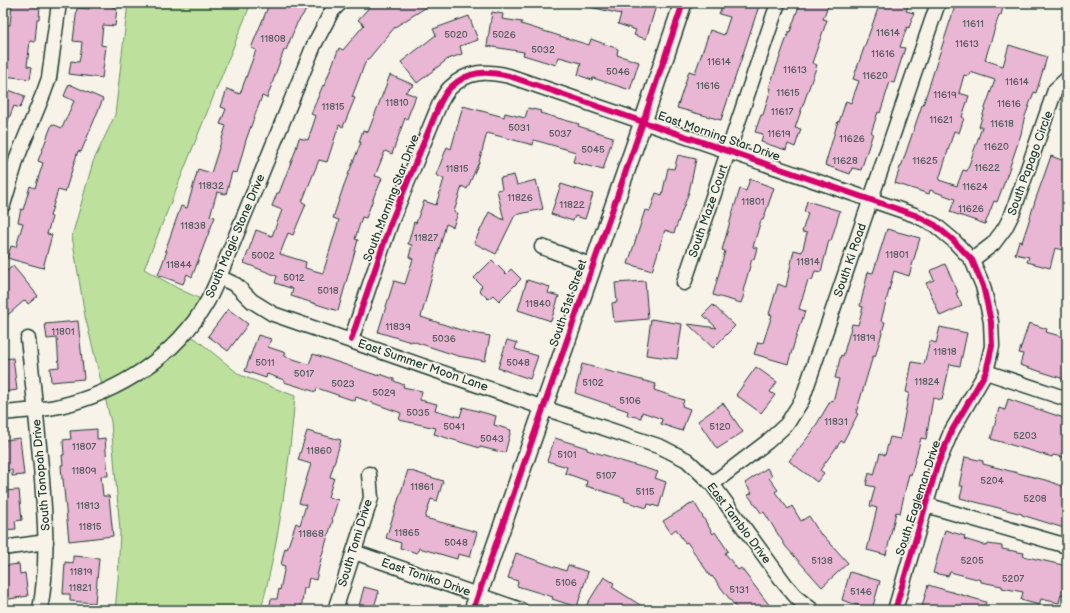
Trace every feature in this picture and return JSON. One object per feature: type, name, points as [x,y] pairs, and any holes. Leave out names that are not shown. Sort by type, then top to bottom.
[{"type":"street","points":[[3,205],[17,158],[49,78],[59,3]]},
{"type":"street","name":"South Magic Stone Drive","points":[[3,413],[59,406],[103,393],[127,381],[166,353],[185,332],[207,302],[219,277],[314,45],[332,11],[340,3]]},
{"type":"street","name":"South 51st Street","points":[[476,602],[643,122],[682,3]]},
{"type":"street","name":"South Maze Court","points":[[684,283],[778,3]]},
{"type":"street","name":"South Ki Road","points":[[712,484],[767,442],[787,424],[802,400],[938,3]]},
{"type":"street","name":"East Morning Star Drive","points":[[468,75],[488,72],[509,76],[870,200]]},
{"type":"street","name":"South Morning Star Drive","points":[[351,340],[391,222],[440,103],[450,88],[468,75]]},
{"type":"street","name":"South Papago Circle","points":[[972,260],[993,244],[1005,228],[1013,212],[1055,90],[1067,79]]},
{"type":"street","name":"South Eagleman Drive","points":[[870,200],[915,215],[935,225],[953,240],[972,260],[983,286],[992,322],[992,346],[986,372],[951,432],[937,466],[895,610]]},
{"type":"street","name":"South 51st Street","points":[[542,247],[593,266]]},
{"type":"street","name":"East Summer Moon Lane","points":[[219,277],[236,285],[252,301],[273,314],[544,408]]},
{"type":"street","name":"South Tonopah Drive","points":[[28,339],[36,410],[46,542],[44,584],[40,610]]},
{"type":"street","points":[[986,372],[1067,399]]},
{"type":"street","name":"East Tamblo Drive","points":[[544,408],[661,447],[688,460],[712,484],[785,584],[798,599],[812,610]]},
{"type":"street","name":"South Tomi Drive","points":[[335,610],[371,498],[369,474]]},
{"type":"street","points":[[926,505],[1067,546]]},
{"type":"street","points":[[3,548],[46,542]]},
{"type":"street","name":"East Toniko Drive","points":[[354,552],[476,602],[521,610]]},
{"type":"green space","points":[[128,3],[251,3],[144,269],[179,289],[207,302],[185,332],[196,339],[240,375],[295,396],[290,450],[278,531],[261,610],[115,610],[120,531],[111,422],[85,316],[72,236],[93,162],[115,115]]},
{"type":"building","points":[[12,3],[31,3],[31,5],[40,6],[35,42],[30,41],[27,66],[32,67],[30,79],[3,76],[5,25],[10,25]]},
{"type":"building","points":[[89,3],[113,3],[112,7],[117,8],[115,26],[103,25],[101,45],[106,46],[102,78],[69,74],[71,61],[79,62],[81,52],[82,42],[73,41],[77,8],[89,9]]},
{"type":"building","points":[[271,3],[299,3],[307,9],[297,23],[286,50],[284,50],[267,98],[262,96],[246,140],[237,173],[232,172],[226,194],[217,192],[210,216],[215,217],[192,277],[187,274],[183,284],[158,275],[181,206],[187,208],[198,169],[211,173],[226,126],[220,124],[226,109],[221,107],[227,89],[240,94],[256,50],[251,48]]},
{"type":"building","points":[[373,3],[433,3],[395,27],[365,63],[352,97],[355,98],[343,127],[339,125],[327,162],[319,160],[302,202],[306,204],[293,235],[288,233],[280,254],[306,262],[305,268],[323,273],[339,220],[333,218],[361,142],[359,142],[363,130],[368,132],[390,75],[414,85],[405,92],[416,96],[407,119],[405,118],[392,154],[385,151],[375,176],[382,178],[366,218],[362,217],[355,239],[358,240],[338,311],[291,296],[293,289],[275,283],[277,276],[244,263],[256,230],[272,236],[282,210],[272,206],[277,193],[279,193],[299,138],[308,140],[316,116],[311,114],[339,48],[343,50],[364,25],[358,20]]},
{"type":"building","points":[[590,3],[646,3],[656,6],[646,39],[634,35],[636,30],[618,24],[621,14],[590,7]]},
{"type":"building","points":[[723,3],[760,3],[721,120],[677,108],[689,71],[695,73],[710,30],[724,35],[730,17],[719,14]]},
{"type":"building","points":[[800,3],[829,3],[823,19],[827,20],[812,63],[817,65],[795,128],[801,129],[795,147],[788,144],[786,150],[761,142],[763,134],[755,132],[761,115],[763,115],[771,88],[769,88]]},
{"type":"building","points":[[880,3],[909,3],[906,11],[914,13],[900,47],[905,48],[894,83],[890,82],[880,113],[878,112],[861,170],[852,168],[850,174],[825,165],[838,121],[839,122],[846,101],[851,103],[859,81],[853,79]]},
{"type":"building","points":[[956,3],[1004,3],[985,60],[1003,66],[1009,45],[1047,57],[1036,93],[1034,92],[1024,119],[1021,134],[1005,181],[997,202],[994,201],[985,224],[950,212],[955,199],[930,190],[929,194],[895,183],[923,105]],"holes":[[[970,72],[995,80],[979,127],[982,127],[967,171],[963,170],[957,186],[939,180],[954,131],[959,133],[964,118],[962,117],[969,96],[959,93],[964,75],[969,76]]]},
{"type":"building","points":[[492,12],[503,14],[502,19],[522,22],[521,24],[589,45],[591,39],[618,49],[617,55],[639,62],[630,90],[593,78],[592,80],[578,75],[581,63],[559,57],[556,65],[523,55],[524,52],[487,46]]},
{"type":"building","points":[[469,16],[478,40],[460,46],[462,54],[448,59],[417,83],[401,62],[436,35],[433,29]]},
{"type":"building","points":[[69,84],[103,99],[81,152],[78,151],[65,192],[58,190],[50,216],[52,217],[47,234],[52,235],[43,268],[7,258],[11,246],[16,247],[23,223],[18,222],[21,209],[23,210],[30,186],[35,188],[43,163],[38,161],[52,124],[62,128],[74,101],[64,96]]},
{"type":"building","points":[[3,88],[25,96],[20,108],[14,106],[3,133]]},
{"type":"building","points":[[463,106],[504,117],[505,113],[525,118],[528,108],[541,111],[540,113],[579,124],[578,126],[613,137],[603,170],[573,162],[576,152],[534,140],[533,145],[487,133],[479,162],[467,189],[462,186],[454,212],[458,213],[453,227],[446,224],[421,317],[467,332],[490,336],[485,361],[458,356],[378,332],[394,281],[405,284],[413,259],[409,257],[412,245],[408,244],[414,222],[416,223],[424,201],[436,205],[444,179],[436,175],[447,147],[451,149]]},
{"type":"building","points":[[678,155],[696,159],[689,192],[674,233],[665,230],[652,271],[628,264],[645,210],[650,211],[656,193],[662,195],[668,168],[674,169]]},
{"type":"building","points":[[1051,156],[1067,162],[1067,240],[1063,250],[1055,248],[1050,268],[1027,262],[1029,257],[1015,254],[1019,241],[1022,242]]},
{"type":"building","points":[[514,175],[517,185],[536,180],[543,209],[515,215],[496,254],[474,243],[489,212],[504,220],[497,190],[502,189],[500,178]]},
{"type":"building","points":[[750,179],[774,188],[763,220],[761,220],[753,247],[757,248],[754,259],[752,259],[743,291],[745,292],[741,303],[713,295],[725,251],[722,250],[740,189],[746,191]]},
{"type":"building","points":[[561,184],[593,194],[585,219],[575,216],[573,221],[551,214]]},
{"type":"building","points":[[807,201],[840,211],[831,241],[829,240],[821,272],[815,271],[812,281],[808,280],[799,309],[805,311],[788,364],[754,354],[758,342],[763,343],[772,315],[769,314],[778,284],[786,287],[794,250],[802,252],[807,233],[802,232],[808,213],[804,212]]},
{"type":"building","points":[[887,229],[920,238],[909,276],[894,271],[881,321],[885,322],[856,413],[858,414],[843,442],[841,441],[820,470],[824,473],[817,482],[789,461],[812,432],[831,400],[833,401],[839,379],[835,378],[841,355],[843,356],[852,324],[858,325],[863,307],[860,306],[868,272],[873,273]]},
{"type":"building","points":[[492,260],[506,274],[511,269],[521,279],[499,301],[493,295],[488,299],[479,290],[482,286],[474,278]]},
{"type":"building","points":[[945,264],[958,292],[956,293],[962,306],[940,316],[926,283],[934,280],[930,271]]},
{"type":"building","points":[[13,266],[38,296],[28,304],[25,300],[3,319],[3,274]]},
{"type":"building","points":[[527,280],[550,287],[548,293],[559,296],[551,321],[518,310]]},
{"type":"building","points":[[645,281],[648,319],[614,322],[612,303],[617,302],[615,283]]},
{"type":"building","points":[[713,305],[735,326],[713,348],[688,324],[717,328],[703,315]]},
{"type":"building","points":[[228,309],[248,324],[228,351],[208,336]]},
{"type":"building","points":[[651,319],[682,324],[677,359],[646,355]]},
{"type":"building","points":[[78,321],[84,379],[51,382],[50,368],[59,367],[57,338],[47,339],[45,324]]},
{"type":"building","points":[[1029,323],[1047,329],[1046,332],[1067,338],[1067,380],[1020,365],[1023,354],[1019,353]]},
{"type":"building","points":[[940,327],[967,333],[960,366],[950,364],[942,400],[933,398],[926,439],[921,438],[911,475],[909,474],[900,513],[896,512],[886,555],[867,550],[877,508],[870,506],[875,487],[866,485],[869,473],[874,475],[880,453],[885,455],[890,437],[900,439],[909,393],[906,392],[912,362],[924,364],[930,341],[936,343]]},
{"type":"building","points":[[258,335],[271,339],[268,347],[286,353],[284,356],[309,364],[313,354],[379,376],[380,374],[394,379],[394,381],[404,385],[403,387],[422,391],[420,400],[437,404],[435,410],[460,417],[463,407],[496,416],[494,425],[511,430],[505,453],[480,448],[434,434],[436,428],[399,420],[401,413],[356,397],[355,401],[317,388],[316,392],[284,382],[284,380],[267,374],[266,378],[245,371]]},
{"type":"building","points":[[507,340],[517,343],[515,349],[538,356],[530,379],[498,368]]},
{"type":"building","points":[[13,358],[17,390],[4,392],[3,359]]},
{"type":"building","points":[[582,364],[656,384],[654,390],[684,400],[682,406],[690,409],[682,431],[661,424],[662,419],[642,412],[641,418],[627,415],[628,411],[575,393]]},
{"type":"building","points":[[756,367],[777,382],[770,392],[775,395],[761,413],[736,395]]},
{"type":"building","points":[[1008,399],[1067,419],[1067,458],[1053,455],[1052,457],[991,439],[999,408],[1005,410]]},
{"type":"building","points":[[723,403],[743,432],[717,449],[698,421]]},
{"type":"building","points":[[97,429],[97,439],[105,438],[108,476],[101,476],[103,496],[109,496],[113,536],[69,541],[61,465],[63,465],[62,455],[64,455],[63,440],[71,439],[70,431]]},
{"type":"building","points":[[307,431],[341,440],[330,477],[334,478],[328,497],[338,500],[316,580],[309,578],[307,588],[304,588],[301,610],[269,610],[271,599],[277,599],[279,589],[280,590],[285,566],[281,565],[285,548],[287,549],[296,523],[300,525],[306,505],[299,503],[311,464],[298,460]]},
{"type":"building","points":[[20,438],[24,475],[12,476],[12,470],[3,471],[3,447],[5,447],[5,440]]},
{"type":"building","points":[[555,438],[587,448],[587,450],[611,458],[658,472],[655,478],[666,482],[659,507],[648,504],[647,508],[624,501],[625,498],[586,486],[587,481],[565,473],[567,467],[547,461]]},
{"type":"building","points":[[965,457],[983,461],[983,464],[1049,481],[1067,488],[1067,529],[1022,514],[960,498],[963,486],[959,486]]},
{"type":"building","points":[[767,468],[772,476],[769,478],[778,490],[775,492],[788,509],[792,506],[801,521],[809,516],[821,535],[822,534],[848,563],[822,587],[786,547],[764,512],[762,514],[748,495],[752,493],[745,483]]},
{"type":"building","points":[[408,470],[443,481],[437,501],[431,499],[425,518],[477,532],[470,557],[458,554],[457,559],[419,548],[417,553],[400,548],[401,543],[386,538]]},
{"type":"building","points":[[19,490],[22,520],[15,521],[16,529],[3,530],[3,491]]},
{"type":"building","points":[[694,502],[713,534],[715,532],[728,551],[725,553],[738,570],[741,568],[773,610],[738,610],[712,576],[711,577],[687,542],[685,543],[676,529],[671,533],[663,521]]},
{"type":"building","points":[[945,530],[965,536],[964,539],[987,546],[988,544],[1002,546],[1002,549],[1024,553],[1023,556],[1067,566],[1067,595],[1061,594],[1059,603],[1041,599],[1039,605],[1021,600],[1023,592],[1002,588],[1002,586],[981,582],[981,580],[950,572],[948,576],[933,573]]},
{"type":"building","points":[[516,553],[566,571],[568,565],[588,572],[577,607],[552,599],[553,597],[517,586],[518,581],[508,578]]},
{"type":"building","points":[[73,556],[99,558],[95,603],[70,601],[70,594],[63,594],[65,562],[73,563]]},
{"type":"building","points":[[19,564],[20,574],[25,573],[28,596],[3,600],[3,566]]},
{"type":"building","points":[[850,572],[880,581],[872,610],[842,600]]},
{"type":"building","points":[[604,577],[614,583],[612,587],[648,610],[592,610],[586,606]]},
{"type":"building","points":[[928,585],[986,602],[983,610],[921,610]]},
{"type":"building","points":[[364,587],[379,591],[373,610],[358,610]]},
{"type":"cycle path","points":[[473,610],[683,3]]},
{"type":"cycle path","points":[[351,340],[391,222],[440,103],[446,93],[458,81],[464,77],[478,73],[493,73],[509,76],[915,215],[935,225],[953,240],[972,260],[983,286],[987,303],[991,322],[992,346],[986,372],[951,432],[937,466],[895,610]]}]
